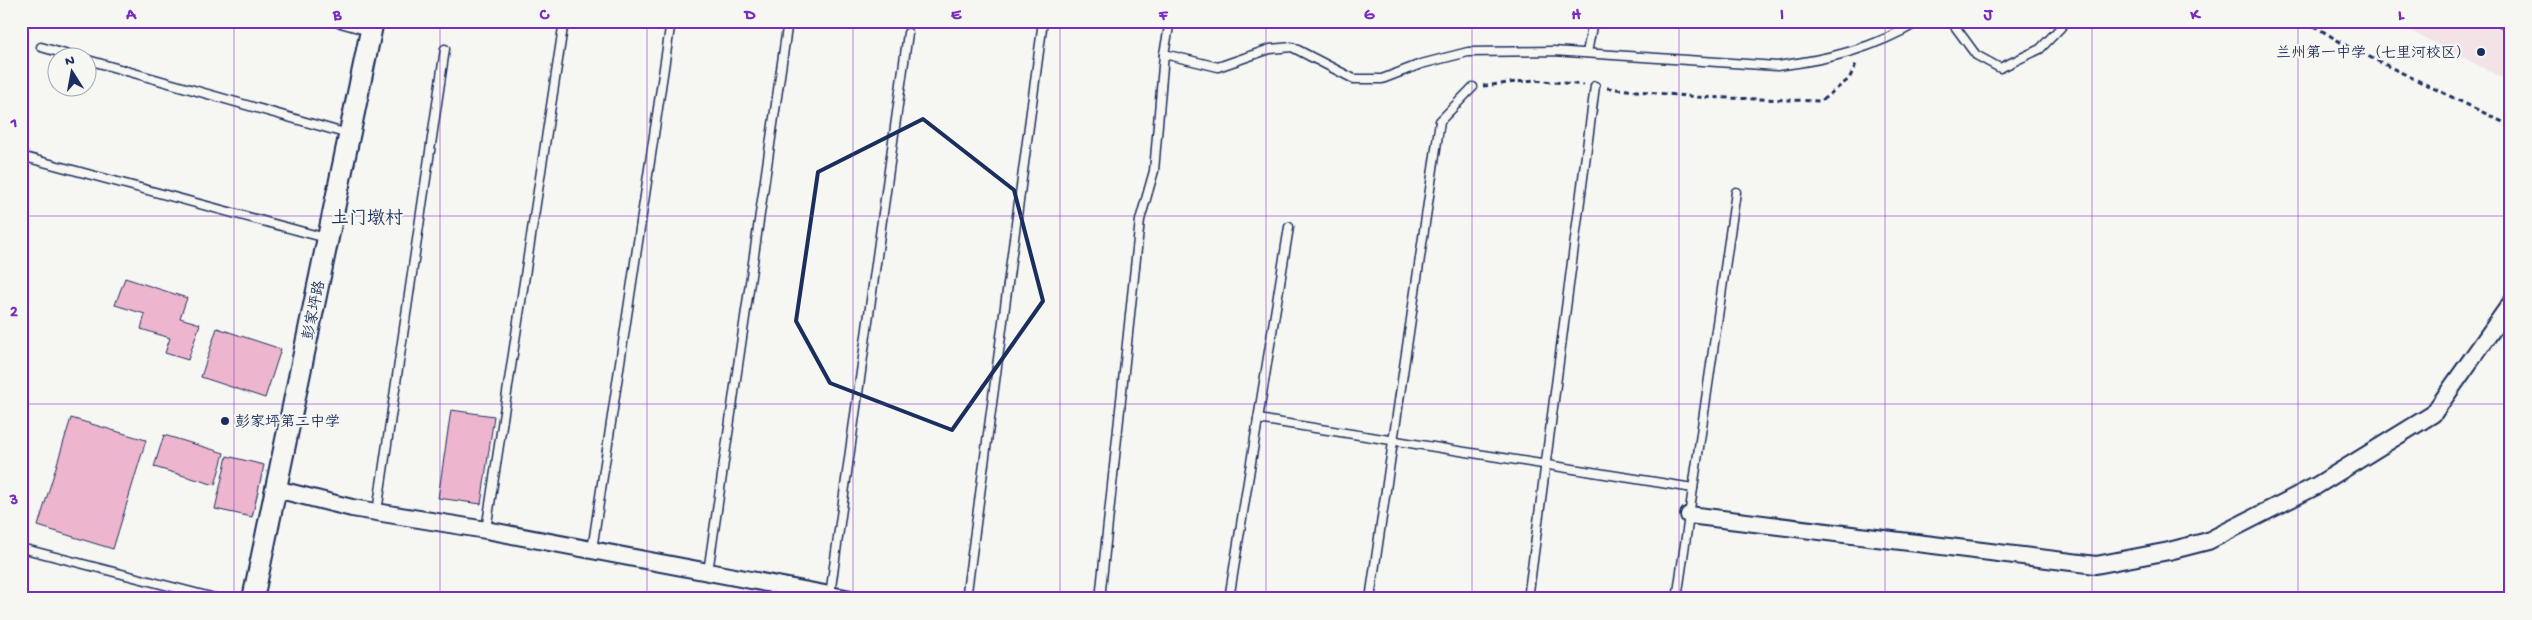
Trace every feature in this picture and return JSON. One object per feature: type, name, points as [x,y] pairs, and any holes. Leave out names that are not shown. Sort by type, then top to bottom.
[{"type":"street","name":"彭家坪路","points":[[253,599],[372,26]]},
{"type":"street","points":[[1689,515],[2096,564],[2169,551],[2208,541],[2316,486],[2433,414],[2511,303]]},
{"type":"street","points":[[276,489],[378,512],[486,530],[851,599]]},
{"type":"lane","points":[[333,21],[372,26]]},
{"type":"lane","points":[[486,530],[564,21]]},
{"type":"lane","points":[[592,550],[671,21]]},
{"type":"lane","points":[[708,572],[788,21]]},
{"type":"lane","points":[[966,599],[1043,21]]},
{"type":"lane","points":[[1100,599],[1140,220],[1154,171],[1164,54],[1170,21]]},
{"type":"lane","points":[[1587,53],[1593,21]]},
{"type":"lane","points":[[1164,54],[1218,67],[1270,49],[1292,47],[1354,79],[1382,79],[1421,64],[1468,52],[1553,51],[1777,66],[1811,62],[1862,50],[1920,21]]},
{"type":"lane","points":[[1951,21],[1976,55],[2000,68],[2040,49],[2067,21]]},
{"type":"lane","points":[[830,595],[908,33]]},
{"type":"lane","points":[[41,47],[48,49]]},
{"type":"lane","points":[[378,512],[445,49]]},
{"type":"lane","points":[[98,63],[349,135]]},
{"type":"lane","points":[[1528,599],[1595,86]]},
{"type":"lane","points":[[1370,599],[1440,121],[1473,87]]},
{"type":"lane","points":[[21,156],[328,238]]},
{"type":"lane","points":[[1677,599],[1736,192]]},
{"type":"lane","points":[[1229,599],[1289,227]]},
{"type":"lane","points":[[1258,419],[1693,488]]},
{"type":"lane","points":[[21,548],[219,599]]},
{"type":"path","points":[[2306,21],[2347,46],[2511,126]]},
{"type":"path","points":[[1473,87],[1534,80],[1697,97],[1821,101],[1849,79],[1862,50]]},
{"type":"highlighted area","points":[[923,119],[1014,190],[1043,301],[952,430],[830,383],[796,321],[818,172]]},
{"type":"shaded area","name":"兰州第一中学（七里河校区）","points":[[2391,21],[2511,21],[2511,82]]},
{"type":"building","points":[[2484,21],[2511,21],[2511,31]]},
{"type":"building","points":[[125,278],[187,298],[180,318],[200,324],[188,360],[165,353],[170,338],[141,329],[145,314],[115,305]]},
{"type":"building","points":[[217,328],[281,349],[265,398],[201,377]]},
{"type":"building","points":[[451,410],[494,416],[481,504],[438,498]]},
{"type":"building","points":[[71,418],[146,440],[113,549],[38,526]]},
{"type":"building","points":[[164,435],[224,453],[215,485],[154,467]]},
{"type":"building","points":[[227,456],[264,465],[252,517],[215,509]]},
{"type":"place","name":"兰州第一中学（七里河校区）","points":[[2481,52]]},
{"type":"place","name":"彭家坪第二中学","points":[[225,421]]},
{"type":"district","name":"土门墩村","points":[[367,217]]}]
